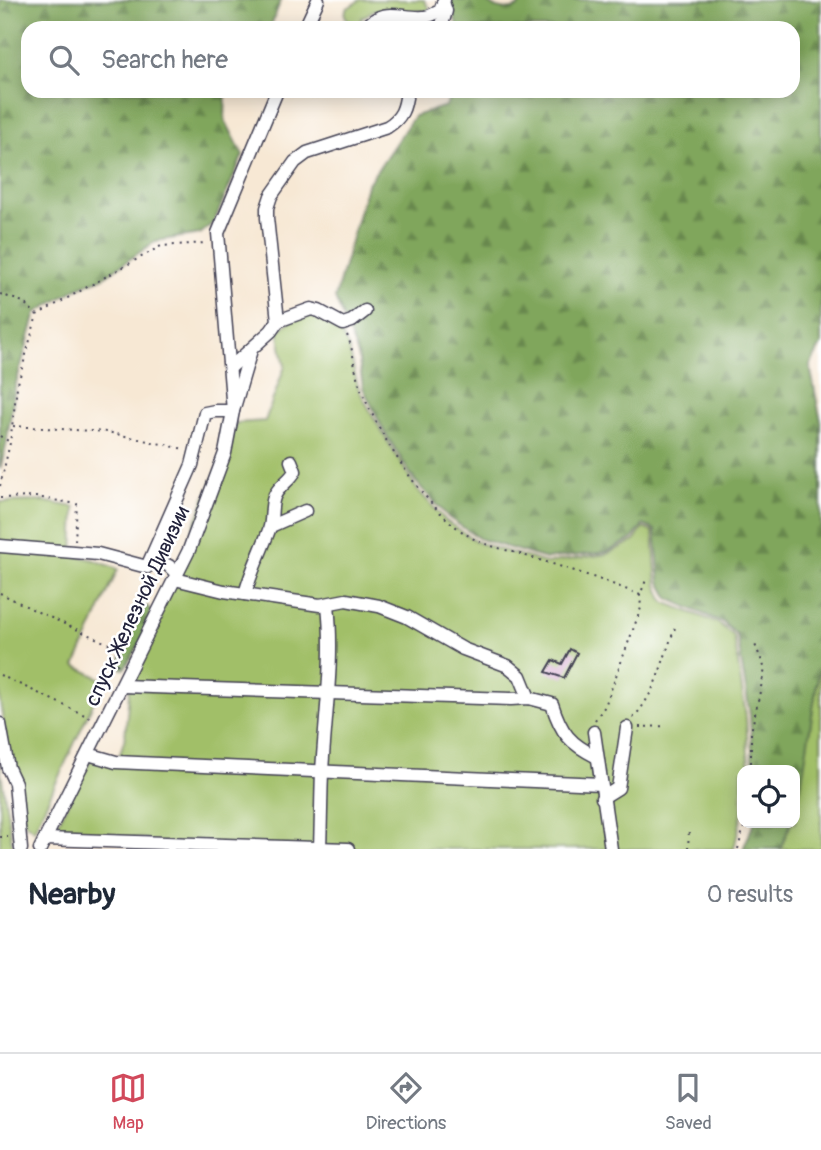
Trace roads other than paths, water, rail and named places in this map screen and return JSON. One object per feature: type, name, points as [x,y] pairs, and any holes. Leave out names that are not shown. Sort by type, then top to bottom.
[{"type":"lane","points":[[308,21],[318,0]]},
{"type":"lane","points":[[373,21],[388,14],[424,17],[440,11],[444,2]]},
{"type":"lane","points":[[443,21],[446,11],[444,2]]},
{"type":"lane","name":"спуск Железной Дивизии","points":[[42,844],[176,577],[225,453],[233,411],[218,233],[274,98]]},
{"type":"lane","points":[[278,321],[267,218],[271,196],[295,162],[307,153],[387,127],[398,120],[406,98]]},
{"type":"lane","points":[[230,368],[271,331],[278,321],[299,312],[311,309],[319,311],[342,324],[352,321],[365,311]]},
{"type":"lane","points":[[149,562],[192,465],[205,414],[233,411],[251,350]]},
{"type":"lane","points":[[245,594],[250,572],[271,526],[270,512],[275,495],[295,471],[291,461]]},
{"type":"lane","points":[[271,526],[305,511]]},
{"type":"lane","points":[[0,545],[98,554],[169,566],[176,577],[224,591],[328,605],[346,600],[362,601],[407,617],[463,649],[508,666],[520,676],[529,698]]},
{"type":"lane","points":[[320,848],[322,772],[329,694],[328,605]]},
{"type":"lane","points":[[122,686],[529,698],[552,704],[559,727],[577,748],[597,757]]},
{"type":"lane","points":[[0,724],[8,768],[15,783],[21,849]]},
{"type":"lane","points":[[603,799],[618,788],[626,731]]},
{"type":"lane","points":[[594,732],[611,849]]},
{"type":"lane","points":[[88,754],[116,762],[601,784]]},
{"type":"lane","points":[[42,844],[348,849]]}]
